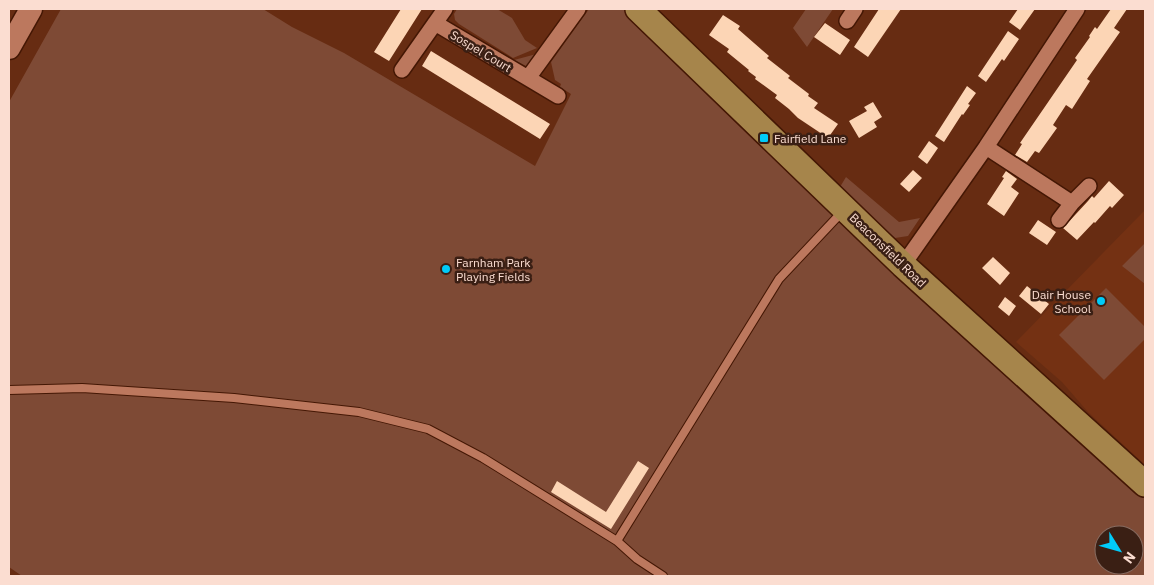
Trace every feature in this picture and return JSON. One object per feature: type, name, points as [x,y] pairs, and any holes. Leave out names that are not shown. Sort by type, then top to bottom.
[{"type":"main road","points":[[9,48],[31,9]]},
{"type":"main road","name":"Beaconsfield Road","points":[[638,9],[903,265],[1145,484]]},
{"type":"street","points":[[402,70],[445,9]]},
{"type":"street","points":[[528,78],[578,9]]},
{"type":"street","points":[[903,265],[986,147],[1077,9]]},
{"type":"street","name":"Sospel Court","points":[[435,23],[558,96]]},
{"type":"street","points":[[986,147],[1072,203]]},
{"type":"street","points":[[1059,220],[1089,186]]},
{"type":"lane","points":[[617,541],[780,279],[845,208]]},
{"type":"lane","points":[[9,390],[82,388],[234,398],[359,412],[428,429],[484,458],[617,541],[663,576]]},
{"type":"shaded area","name":"Farnham Park Playing Fields","points":[[61,9],[263,9],[292,27],[344,53],[535,166],[571,94],[560,87],[561,84],[555,80],[551,62],[589,9],[629,9],[1145,491],[1145,576],[22,576],[9,567],[9,102]]},
{"type":"shaded area","points":[[457,9],[497,9],[512,18],[525,40],[537,48],[513,58],[459,24],[455,20],[454,14]]},
{"type":"shaded area","points":[[806,9],[833,9],[807,47],[793,28]]},
{"type":"shaded area","points":[[544,52],[534,63],[526,66],[514,60]]},
{"type":"shaded area","points":[[846,177],[899,222],[920,218],[908,236],[895,238],[879,226],[840,187]]},
{"type":"shaded area","name":"Dair House School","points":[[1145,210],[1145,465],[1088,412],[1062,382],[1016,342]]},
{"type":"shaded area","points":[[1145,243],[1145,284],[1122,266]]},
{"type":"shaded area","points":[[1106,288],[1145,327],[1145,339],[1104,380],[1059,335]]},
{"type":"building","points":[[401,9],[422,9],[389,61],[374,52]]},
{"type":"building","points":[[879,9],[901,9],[868,57],[854,47]]},
{"type":"building","points":[[1018,9],[1035,9],[1020,30],[1009,22]]},
{"type":"building","points":[[1111,9],[1127,9],[1114,28],[1120,32],[1087,79],[1090,81],[1072,109],[1066,105],[1053,125],[1057,128],[1039,153],[1035,151],[1027,162],[1015,155],[1022,144],[1020,143],[1077,60],[1075,58],[1089,36],[1095,27],[1097,29]]},
{"type":"building","points":[[723,15],[740,26],[738,29],[769,56],[767,58],[790,76],[788,78],[818,103],[814,108],[838,124],[828,138],[798,118],[775,98],[777,95],[755,79],[756,77],[749,70],[727,52],[729,49],[709,35]]},
{"type":"building","points":[[825,23],[850,40],[840,55],[814,37]]},
{"type":"building","points":[[1008,31],[1019,39],[986,82],[978,76]]},
{"type":"building","points":[[431,51],[550,124],[540,139],[422,66]]},
{"type":"building","points":[[967,86],[976,93],[968,104],[970,105],[944,142],[935,136]]},
{"type":"building","points":[[873,102],[882,117],[874,122],[877,127],[859,138],[849,121],[867,111],[864,107]]},
{"type":"building","points":[[929,141],[938,148],[927,164],[918,157]]},
{"type":"building","points":[[913,170],[922,178],[909,192],[900,184]]},
{"type":"building","points":[[1006,171],[1017,179],[1011,187],[1019,193],[1004,216],[987,204],[1004,178],[1002,177]]},
{"type":"building","points":[[1109,181],[1124,195],[1112,208],[1110,206],[1077,240],[1063,228],[1092,196],[1094,198]]},
{"type":"building","points":[[1038,220],[1056,232],[1047,245],[1029,233]]},
{"type":"building","points":[[993,257],[1010,273],[1000,285],[982,268]]},
{"type":"building","points":[[1027,286],[1049,304],[1041,314],[1019,296]]},
{"type":"building","points":[[1005,297],[1016,306],[1009,316],[998,307]]},
{"type":"building","points":[[638,461],[649,468],[611,529],[551,492],[557,481],[606,512]]},
{"type":"place","name":"Fairfield Lane","points":[[764,138]]},
{"type":"place","name":"Farnham Park Playing Fields","points":[[446,269]]},
{"type":"place","name":"Dair House School","points":[[1101,301]]}]
